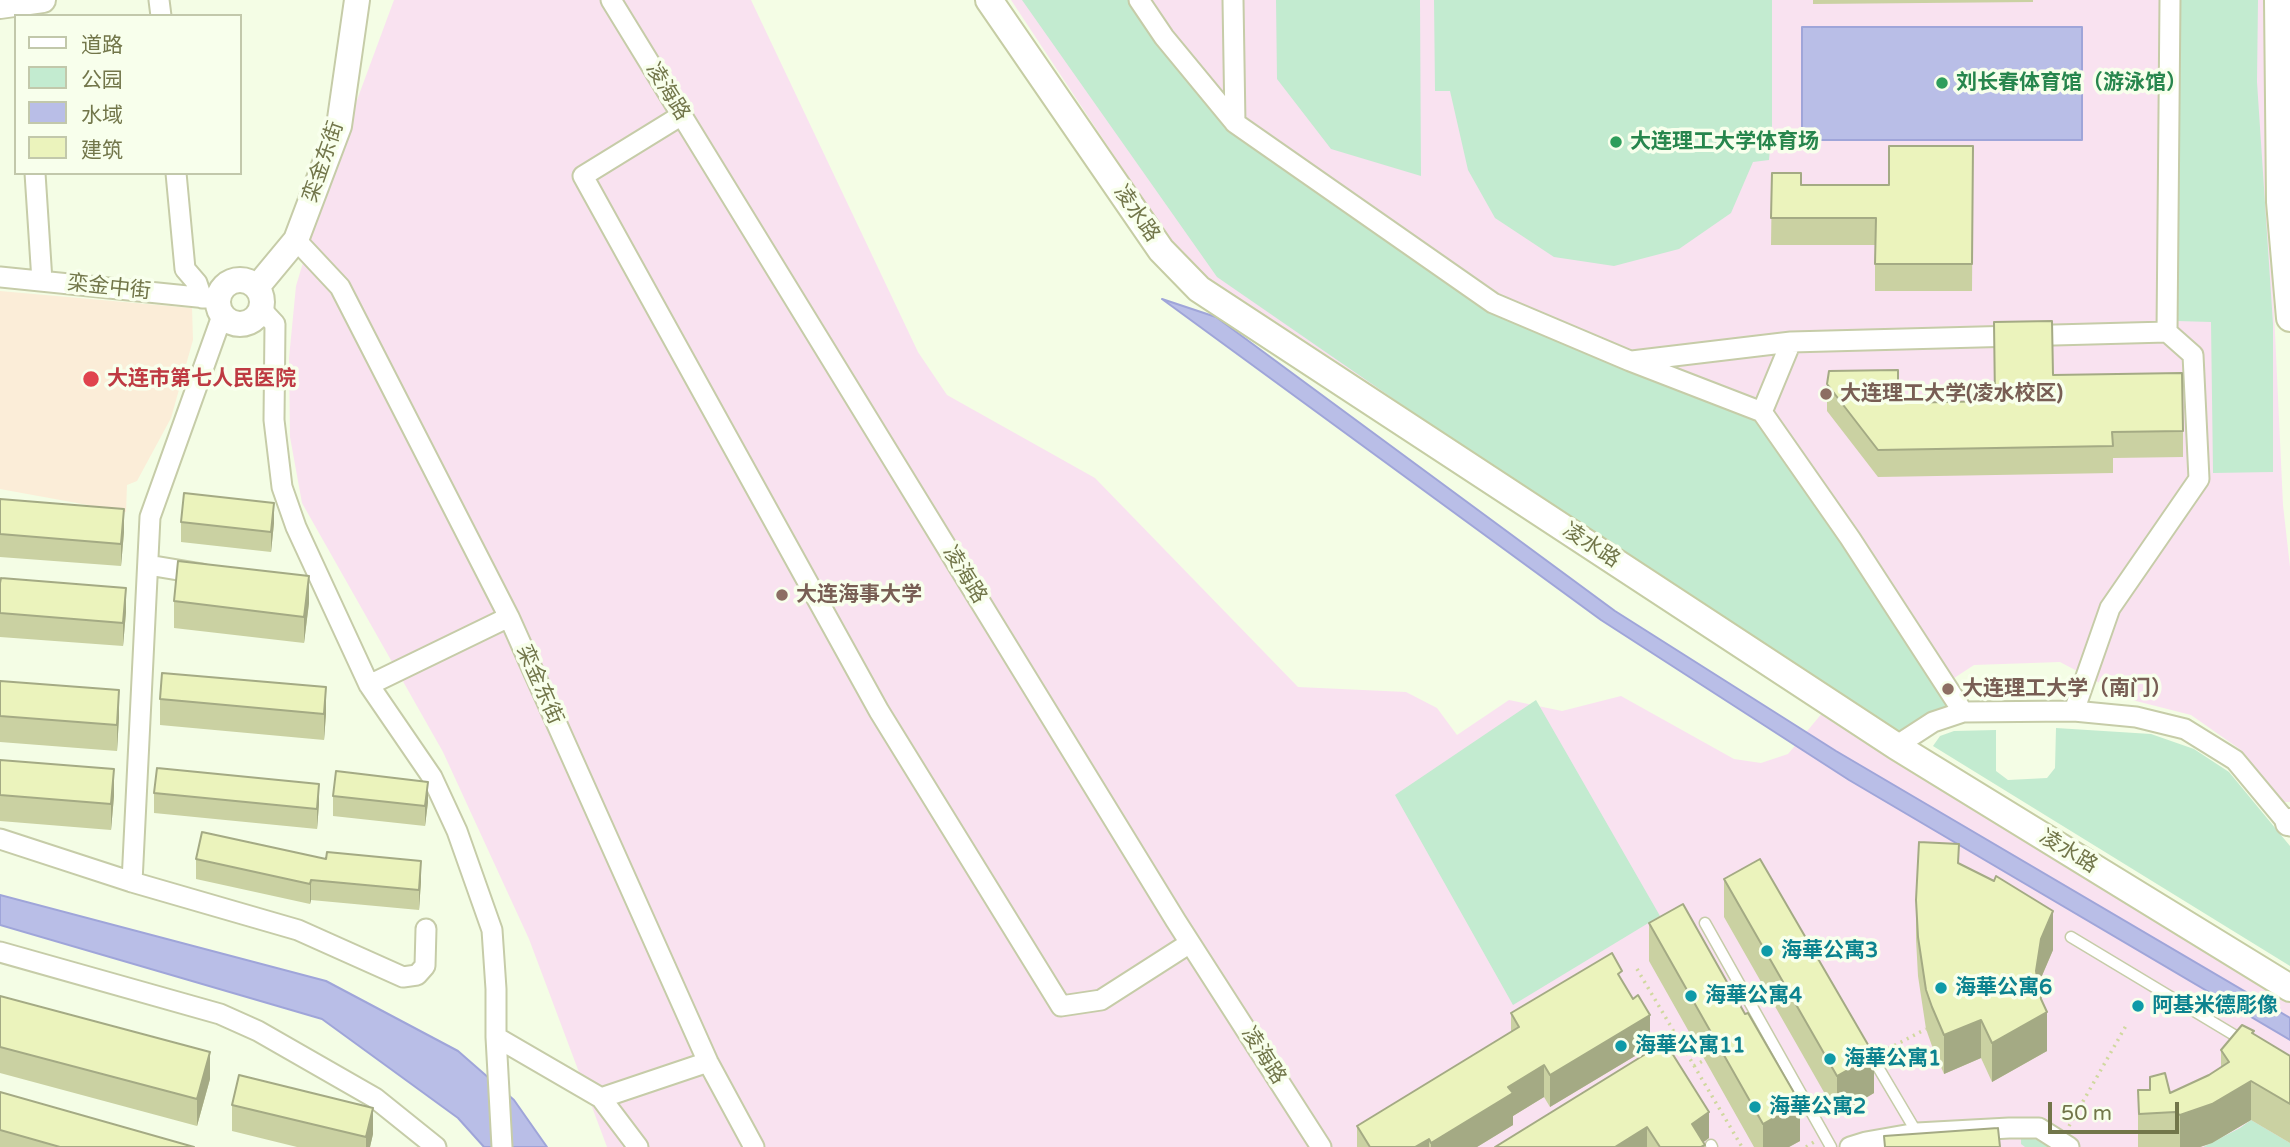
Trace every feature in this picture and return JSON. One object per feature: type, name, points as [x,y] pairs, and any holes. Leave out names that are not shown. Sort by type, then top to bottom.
[{"type":"main road","name":"凌水路","points":[[989,0],[1161,250],[1199,289],[1896,746],[2290,988]]},
{"type":"main road","points":[[2278,0],[2280,202],[2290,318]]},
{"type":"street","name":"栾金东街","points":[[214,304],[234,324],[253,320],[259,298],[296,240],[339,126],[357,0]]},
{"type":"street","name":"凌海路","points":[[611,0],[1190,943],[1321,1147]]},
{"type":"street","points":[[1139,0],[1164,37],[1235,122],[1493,303],[1630,361],[1762,412],[1850,538],[1963,712]]},
{"type":"street","points":[[1233,0],[1235,122]]},
{"type":"street","points":[[2167,332],[2170,0]]},
{"type":"street","points":[[682,115],[583,176],[886,723],[1061,1006],[1101,1000],[1190,943]]},
{"type":"street","points":[[35,175],[42,281]]},
{"type":"street","points":[[176,175],[185,269],[214,304]]},
{"type":"street","name":"栾金东街","points":[[296,240],[340,287],[509,617],[708,1062],[754,1147]]},
{"type":"street","name":"栾金中街","points":[[0,277],[214,304]]},
{"type":"street","points":[[132,882],[150,517],[214,304],[222,287],[233,280],[246,280],[275,324],[274,420],[282,487],[296,527],[369,685],[432,777],[457,831],[492,930],[502,1147]]},
{"type":"street","points":[[1630,361],[1791,342],[2167,332],[2193,355],[2199,479],[2110,608],[2074,711]]},
{"type":"street","points":[[1762,412],[1791,342]]},
{"type":"street","points":[[148,565],[227,578]]},
{"type":"street","points":[[369,685],[509,617]]},
{"type":"street","points":[[1896,746],[1933,723],[1963,712],[2074,711],[2136,717],[2185,729],[2235,760],[2289,823]]},
{"type":"street","points":[[0,839],[132,882],[298,930],[403,977],[417,975],[425,966],[426,929]]},
{"type":"street","points":[[0,952],[220,1014],[301,1055],[375,1098],[436,1147]]},
{"type":"street","points":[[496,1047],[601,1098],[638,1147]]},
{"type":"street","points":[[601,1098],[708,1062]]},
{"type":"street","points":[[1850,1147],[1917,1133],[2009,1128],[2039,1128],[2068,1139]]},
{"type":"lane","points":[[1705,923],[1831,1147]]},
{"type":"lane","points":[[2070,937],[2258,1049]]},
{"type":"lane","points":[[1865,1046],[1917,1133]]},
{"type":"path","points":[[1637,969],[1742,1147]]},
{"type":"path","points":[[2068,1139],[2127,1024]]},
{"type":"path","points":[[1871,1057],[1926,1029]]},
{"type":"shaded area","name":"大连海事大学","points":[[394,0],[751,0],[918,352],[947,395],[1095,478],[1298,687],[1406,692],[1437,708],[1457,735],[1509,700],[1562,711],[1621,696],[1734,759],[1761,763],[1788,754],[1823,712],[2290,1002],[2290,1147],[607,1147],[529,939],[443,752],[302,503],[290,437],[289,358],[296,286],[330,173]]},
{"type":"shaded area","name":"大连理工大学(凌水校区)","points":[[1011,0],[2267,0],[2269,204],[2283,505],[2290,567],[2290,802],[2280,802],[2241,750],[2191,715],[2132,700],[2060,662],[1974,665],[1910,707],[1887,730],[1207,284],[1171,242]]},
{"type":"shaded area","name":"大连市第七人民医院","points":[[0,291],[192,308],[193,340],[171,418],[137,481],[127,485],[126,512],[0,489]]},
{"type":"green space","points":[[1022,0],[1140,0],[1235,123],[1493,303],[1762,412],[1963,712],[1896,746],[1217,277]]},
{"type":"green space","points":[[1276,0],[1420,0],[1421,176],[1331,149],[1277,79]]},
{"type":"green space","name":"大连理工大学体育场","points":[[1434,0],[1772,0],[1772,125],[1769,160],[1753,162],[1731,213],[1679,249],[1614,266],[1554,257],[1495,218],[1468,170],[1450,91],[1435,91]]},
{"type":"green space","points":[[2180,0],[2258,0],[2257,82],[2273,324],[2273,472],[2213,473],[2211,322],[2177,321]]},
{"type":"green space","points":[[1536,700],[1660,916],[1513,1005],[1395,795]]},
{"type":"green space","points":[[2056,728],[2151,734],[2194,749],[2229,772],[2290,846],[2290,966],[1933,746],[1940,736],[1954,731],[1996,730],[1996,771],[2008,780],[2047,778],[2055,768]]},
{"type":"green space","points":[[2251,1120],[2290,1143],[2290,1147],[2203,1147],[2240,1128]]},
{"type":"green space","points":[[2021,1138],[2042,1140],[2054,1147],[2025,1147],[2021,1144]]},
{"type":"water","name":"刘长春体育馆（游泳馆）","points":[[1802,27],[2082,27],[2082,140],[1802,140]]},
{"type":"water","points":[[1162,299],[1216,317],[1615,611],[1836,751],[2290,1018],[2290,1040],[1849,780],[1601,620]]},
{"type":"water","points":[[0,895],[326,981],[458,1051],[514,1100],[547,1147],[484,1147],[458,1118],[322,1019],[0,925]]},
{"type":"building","points":[[1889,146],[1973,146],[1972,264],[1875,264],[1876,218],[1771,218],[1772,173],[1801,173],[1801,185],[1889,185]]},
{"type":"building","points":[[2052,321],[2053,375],[2182,373],[2183,431],[2112,432],[2113,446],[1878,450],[1827,384],[1829,371],[1898,370],[1898,403],[1995,401],[1994,322]]},
{"type":"building","points":[[184,493],[274,503],[271,532],[181,522]]},
{"type":"building","points":[[0,499],[124,509],[121,544],[0,534]]},
{"type":"building","points":[[178,561],[309,576],[304,617],[174,601]]},
{"type":"building","points":[[1,578],[126,588],[123,623],[0,613]]},
{"type":"building","points":[[162,673],[326,687],[324,714],[160,699]]},
{"type":"building","points":[[0,681],[119,690],[117,725],[0,716]]},
{"type":"building","points":[[0,760],[114,769],[111,804],[0,795]]},
{"type":"building","points":[[157,768],[319,784],[317,809],[154,793]]},
{"type":"building","points":[[336,771],[428,782],[425,806],[333,796]]},
{"type":"building","points":[[202,832],[326,859],[327,852],[421,861],[419,890],[311,880],[310,884],[196,859]]},
{"type":"building","points":[[1919,842],[1959,844],[1958,863],[1994,881],[1996,876],[2053,911],[2041,939],[2036,971],[2041,999],[2047,1012],[1992,1043],[1981,1020],[1944,1035],[1932,1007],[1926,990],[1918,937],[1916,900]]},
{"type":"building","points":[[1760,859],[1874,1055],[1837,1076],[1724,879]]},
{"type":"building","points":[[1683,904],[1745,1014],[1748,1013],[1800,1103],[1763,1124],[1649,923]]},
{"type":"building","points":[[1612,953],[1622,971],[1618,974],[1633,999],[1638,995],[1650,1015],[1550,1075],[1544,1065],[1508,1087],[1513,1093],[1431,1143],[1429,1139],[1415,1147],[1370,1147],[1357,1126],[1519,1027],[1511,1013]]},
{"type":"building","points":[[0,996],[210,1052],[197,1099],[0,1047]]},
{"type":"building","points":[[2242,1025],[2290,1056],[2290,1104],[2251,1081],[2212,1104],[2180,1115],[2175,1112],[2139,1114],[2138,1090],[2150,1090],[2150,1077],[2165,1073],[2170,1093],[2209,1075],[2229,1062],[2221,1050]]},
{"type":"building","points":[[1665,1042],[1709,1112],[1692,1124],[1705,1145],[1660,1147],[1647,1127],[1615,1147],[1495,1147]]},
{"type":"building","points":[[239,1075],[373,1108],[366,1137],[232,1105]]},
{"type":"building","points":[[0,1092],[194,1147],[60,1147],[0,1130]]},
{"type":"building","points":[[1998,1128],[2000,1147],[1885,1147],[1884,1136]]},
{"type":"place","name":"刘长春体育馆（游泳馆）","points":[[1942,83]]},
{"type":"place","name":"大连理工大学体育场","points":[[1616,142]]},
{"type":"place","name":"大连市第七人民医院","points":[[91,379]]},
{"type":"place","name":"大连理工大学(凌水校区)","points":[[1826,394]]},
{"type":"place","name":"大连海事大学","points":[[782,595]]},
{"type":"place","name":"大连理工大学（南门）","points":[[1948,689]]},
{"type":"place","name":"海華公寓3","points":[[1767,951]]},
{"type":"place","name":"海華公寓6","points":[[1941,988]]},
{"type":"place","name":"海華公寓4","points":[[1691,996]]},
{"type":"place","name":"阿基米德彫像","points":[[2138,1006]]},
{"type":"place","name":"海華公寓11","points":[[1621,1046]]},
{"type":"place","name":"海華公寓1","points":[[1830,1059]]},
{"type":"place","name":"海華公寓2","points":[[1755,1107]]}]
